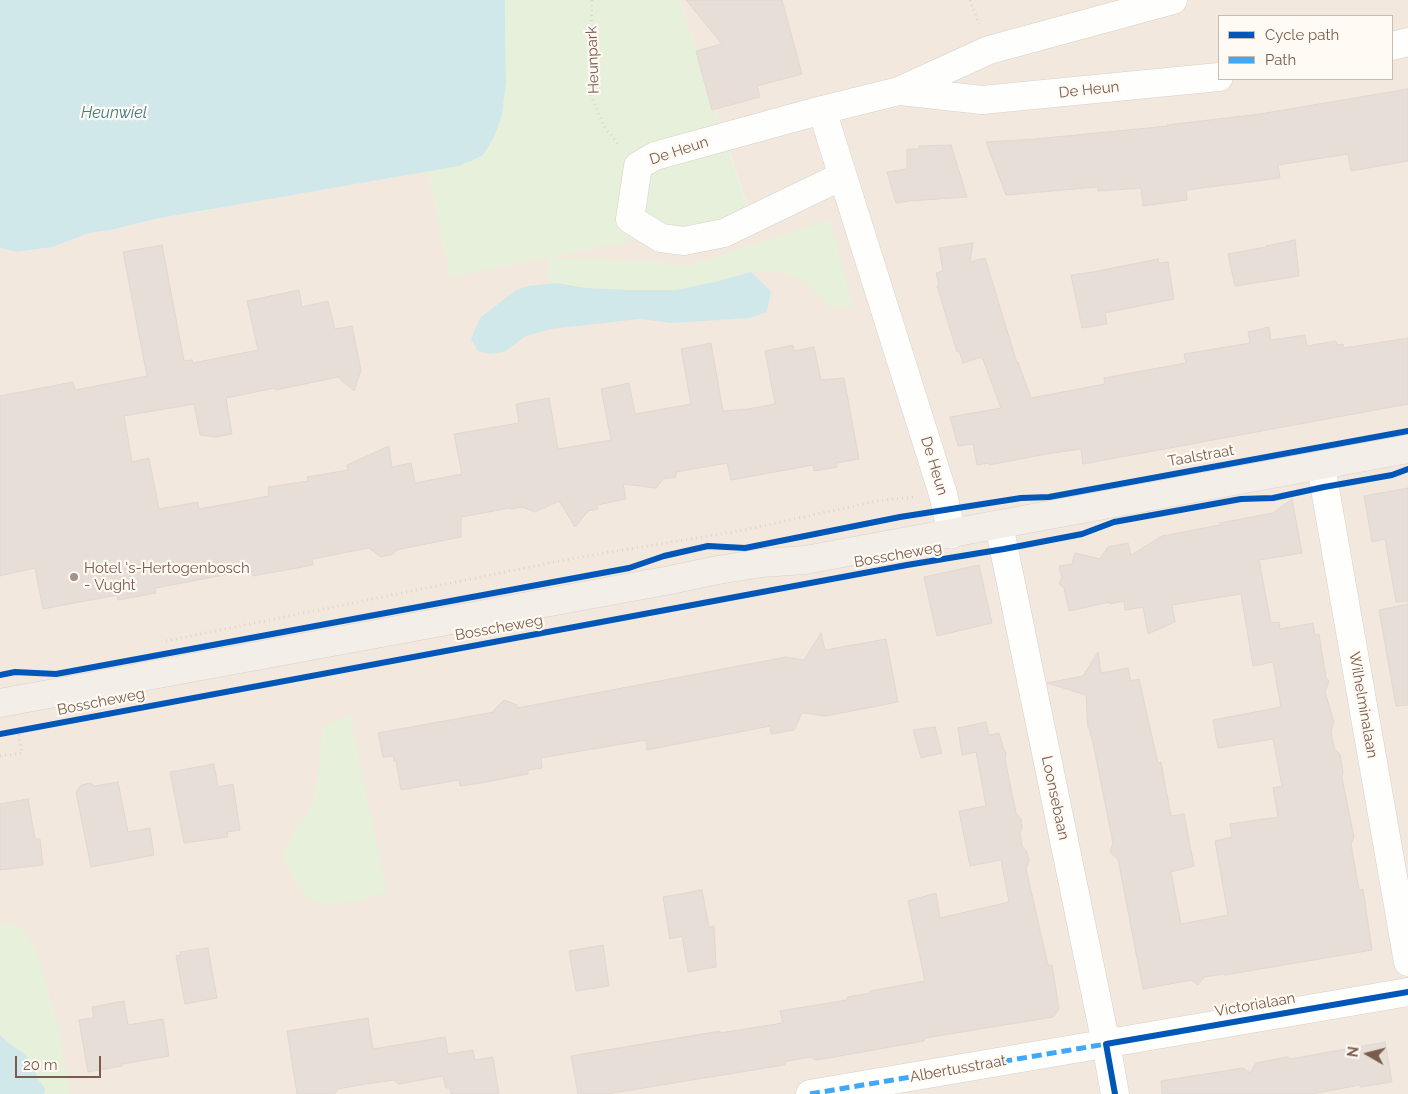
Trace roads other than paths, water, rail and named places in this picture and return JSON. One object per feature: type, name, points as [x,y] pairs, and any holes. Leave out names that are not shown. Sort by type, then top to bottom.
[{"type":"main road","name":"Taalstraat","points":[[999,525],[1408,449]]},
{"type":"main road","name":"Bosscheweg","points":[[0,703],[718,570],[762,563],[805,560],[999,525]]},
{"type":"street","name":"De Heun","points":[[842,176],[724,233],[684,241],[661,238],[630,219],[638,166],[656,156],[822,110],[899,91],[988,50],[1173,0]]},
{"type":"street","points":[[1393,46],[1408,42]]},
{"type":"street","name":"De Heun","points":[[899,91],[982,100],[1218,77]]},
{"type":"street","name":"De Heun","points":[[822,110],[943,494],[952,534]]},
{"type":"street","name":"Wilhelminalaan","points":[[1321,466],[1408,962]]},
{"type":"street","name":"Loonsebaan","points":[[999,525],[1115,1094]]},
{"type":"street","name":"Victorialaan","points":[[1106,1044],[1408,992]]},
{"type":"street","name":"Albertusstraat","points":[[810,1094],[1106,1044]]},
{"type":"water","name":"Heunwiel","points":[[0,0],[505,0],[506,83],[502,115],[493,139],[482,156],[459,166],[155,219],[111,230],[89,233],[53,247],[17,252],[0,248]]},
{"type":"water","points":[[751,272],[771,291],[767,312],[750,318],[672,323],[639,319],[551,329],[526,336],[504,352],[490,354],[478,351],[471,339],[480,318],[516,290],[528,286],[556,283],[586,288],[676,290]]},
{"type":"water","points":[[0,1035],[23,1053],[33,1064],[37,1078],[45,1089],[44,1094],[0,1094]]},
{"type":"place","name":"Hotel 's-Hertogenbosch - Vught","points":[[74,577]]}]
